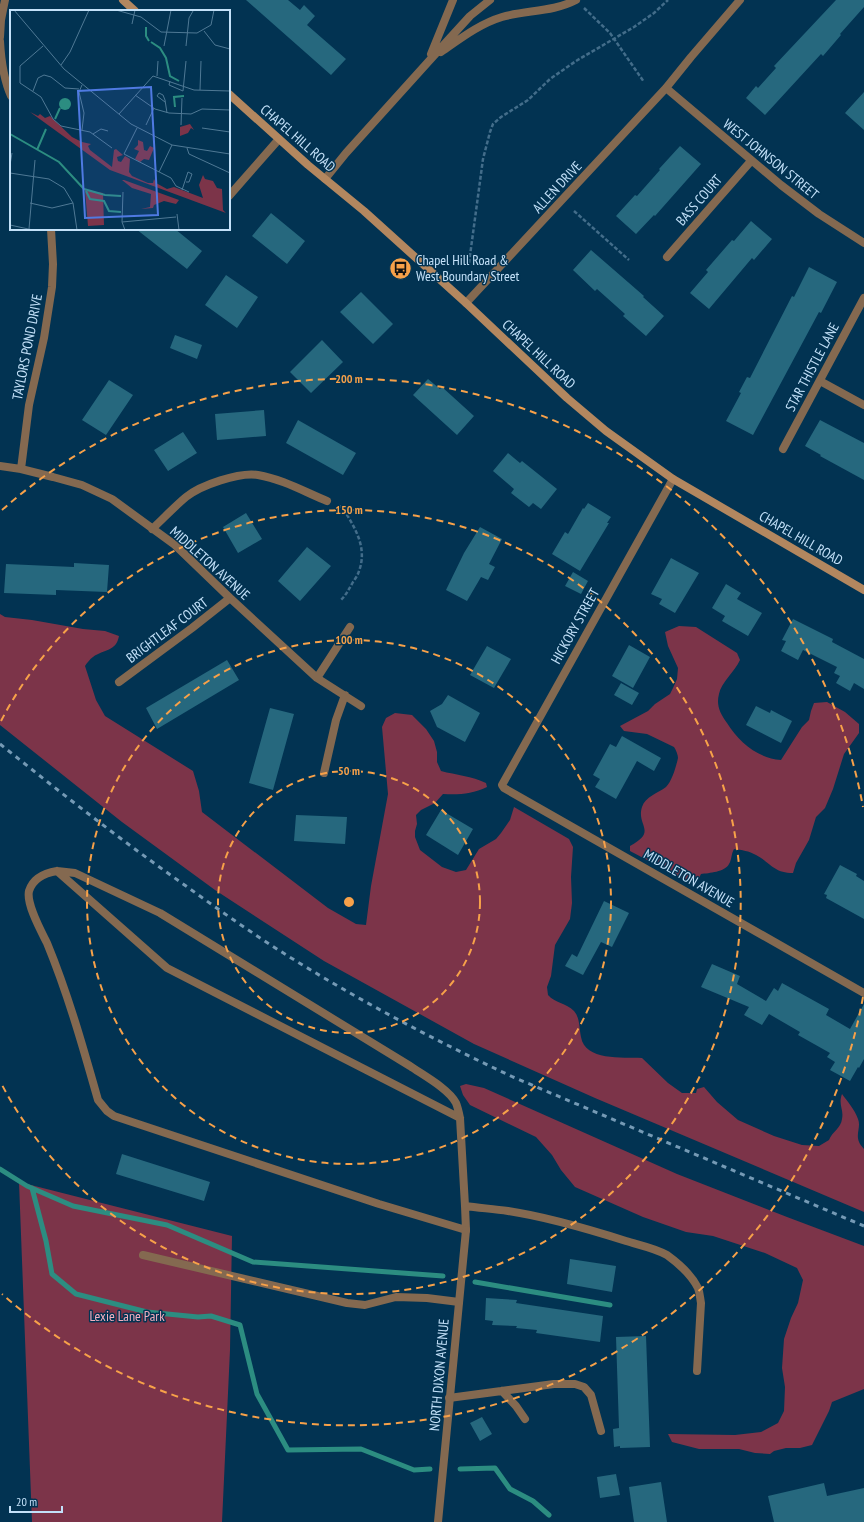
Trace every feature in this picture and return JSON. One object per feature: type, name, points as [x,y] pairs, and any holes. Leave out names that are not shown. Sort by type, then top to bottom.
[{"type":"main road","points":[[123,0],[134,10]]},
{"type":"main road","name":"CHAPEL HILL ROAD","points":[[230,95],[325,179],[364,211],[594,422],[673,479],[864,590]]},
{"type":"street","points":[[0,37],[1,20],[5,0]]},
{"type":"street","points":[[429,60],[453,0]]},
{"type":"street","points":[[325,179],[346,153],[429,60],[470,16],[490,0]]},
{"type":"street","points":[[429,60],[478,27],[490,21],[518,14],[563,6],[576,0]]},
{"type":"street","name":"ALLEN DRIVE","points":[[466,304],[666,88],[740,0]]},
{"type":"street","points":[[0,41],[4,77],[10,93]]},
{"type":"street","name":"WEST JOHNSON STREET","points":[[666,88],[751,160],[819,214],[864,243]]},
{"type":"street","points":[[230,195],[279,139]]},
{"type":"street","name":"BASS COURT","points":[[667,257],[751,160]]},
{"type":"street","name":"TAYLORS POND DRIVE","points":[[21,469],[29,405],[44,338],[52,287],[54,264],[51,230]]},
{"type":"street","name":"STAR THISTLE LANE","points":[[783,449],[864,298]]},
{"type":"street","points":[[820,381],[864,405]]},
{"type":"street","name":"MIDDLETON AVENUE","points":[[0,466],[21,469],[82,485],[112,499],[175,545],[317,678],[361,706]]},
{"type":"street","points":[[152,529],[187,496],[209,486],[242,475],[257,475],[270,478],[327,501]]},
{"type":"street","name":"HICKORY STREET","points":[[502,786],[502,783],[673,479]]},
{"type":"street","name":"BRIGHTLEAF COURT","points":[[119,682],[230,598]]},
{"type":"street","points":[[317,678],[350,627]]},
{"type":"street","points":[[324,773],[336,720],[345,695]]},
{"type":"street","name":"MIDDLETON AVENUE","points":[[502,786],[864,993]]},
{"type":"street","points":[[460,1118],[167,968],[57,871],[46,873],[34,882],[29,891],[30,906],[60,976],[98,1100],[107,1111],[114,1116],[379,1204],[466,1230]]},
{"type":"street","name":"NORTH DIXON AVENUE","points":[[57,871],[75,873],[160,913],[410,1066],[453,1098],[457,1104],[460,1118],[466,1206],[466,1230],[438,1522]]},
{"type":"street","points":[[466,1206],[509,1211],[545,1219],[606,1234],[657,1250],[666,1255],[677,1263],[690,1278],[698,1288],[700,1295],[696,1370]]},
{"type":"street","points":[[143,1255],[347,1303],[365,1305],[396,1297],[427,1298],[458,1302]]},
{"type":"street","points":[[449,1398],[554,1384],[569,1383],[580,1385],[587,1389],[591,1395],[601,1431]]},
{"type":"street","points":[[502,1391],[516,1406],[525,1419]]},
{"type":"path","points":[[469,263],[483,159],[493,124],[500,117],[528,100],[550,79],[576,61],[615,39],[654,13],[668,0]]},
{"type":"path","points":[[583,6],[594,15],[615,39],[644,82]]},
{"type":"path","points":[[574,211],[629,260]]},
{"type":"path","points":[[327,501],[342,507],[357,531],[360,542],[361,554],[359,571],[347,594],[341,600]]},
{"type":"green space","points":[[0,614],[5,617],[105,631],[119,636],[112,648],[97,654],[85,666],[96,700],[105,716],[193,771],[199,791],[202,812],[328,908],[356,924],[366,925],[371,886],[388,794],[382,727],[386,718],[395,713],[412,715],[426,729],[434,741],[437,752],[437,762],[441,771],[470,777],[486,783],[487,787],[465,794],[443,794],[435,803],[421,810],[416,815],[417,824],[415,831],[415,837],[420,850],[442,867],[456,872],[466,870],[479,849],[496,839],[501,833],[510,820],[514,807],[569,839],[573,847],[571,877],[572,903],[570,919],[555,945],[551,976],[547,987],[548,995],[551,998],[568,1006],[576,1014],[584,1045],[589,1050],[597,1054],[615,1057],[642,1058],[668,1083],[682,1093],[696,1093],[697,1089],[704,1087],[717,1102],[738,1120],[774,1136],[802,1145],[819,1146],[829,1140],[841,1122],[842,1094],[857,1116],[859,1123],[858,1137],[860,1145],[864,1149],[864,1212],[595,1098],[474,1044],[324,961],[215,890],[122,822],[0,725]]},
{"type":"green space","points":[[679,626],[696,627],[737,653],[740,660],[720,690],[718,698],[719,709],[722,716],[737,737],[750,748],[764,756],[781,760],[802,727],[809,720],[814,703],[827,702],[845,712],[859,724],[859,733],[844,754],[833,789],[825,808],[816,817],[809,840],[796,863],[793,873],[781,871],[751,853],[734,849],[727,867],[716,872],[701,874],[698,880],[693,883],[630,851],[630,846],[638,841],[645,832],[641,814],[642,807],[646,800],[666,787],[674,774],[678,757],[674,747],[647,734],[624,731],[620,726],[648,711],[655,704],[670,694],[677,679],[678,668],[668,646],[665,632]]},
{"type":"green space","points":[[466,1084],[484,1088],[677,1174],[864,1246],[864,1389],[832,1402],[812,1445],[800,1448],[786,1448],[774,1451],[770,1454],[755,1453],[739,1449],[699,1449],[672,1442],[668,1434],[735,1435],[761,1432],[778,1423],[784,1411],[785,1387],[782,1368],[784,1339],[798,1303],[803,1280],[797,1268],[765,1253],[713,1236],[686,1232],[643,1217],[575,1187],[561,1170],[552,1155],[536,1137],[470,1105],[463,1095],[460,1086]]},
{"type":"green space","name":"Lexie Lane Park","points":[[19,1182],[232,1236],[230,1350],[222,1522],[32,1522]]},
{"type":"building","points":[[246,0],[288,0],[300,10],[304,5],[315,16],[307,25],[346,59],[331,75]]},
{"type":"building","points":[[836,0],[864,0],[864,7],[823,56],[821,54],[765,115],[746,98],[756,86],[758,88],[776,68],[774,66]]},
{"type":"building","points":[[864,92],[864,130],[845,113]]},
{"type":"building","points":[[680,146],[701,164],[655,216],[654,215],[636,234],[616,216],[635,195],[637,196]]},
{"type":"building","points":[[271,213],[305,241],[287,264],[252,236]]},
{"type":"building","points":[[751,221],[772,239],[754,260],[752,258],[709,309],[690,293],[708,272],[706,270]]},
{"type":"building","points":[[137,230],[176,230],[202,251],[187,269]]},
{"type":"building","points":[[591,250],[644,296],[643,297],[664,316],[646,336],[623,316],[625,314],[597,289],[595,291],[573,270]]},
{"type":"building","points":[[809,267],[837,282],[821,313],[819,312],[753,435],[726,421],[741,393],[739,392],[747,377],[750,378],[792,296],[794,297]]},
{"type":"building","points":[[226,275],[258,297],[237,328],[205,305]]},
{"type":"building","points":[[361,292],[393,324],[373,344],[340,312]]},
{"type":"building","points":[[175,335],[202,345],[197,359],[170,348]]},
{"type":"building","points":[[322,340],[343,362],[311,393],[290,372]]},
{"type":"building","points":[[428,379],[440,389],[442,387],[474,416],[457,435],[413,395]]},
{"type":"building","points":[[109,380],[133,395],[106,435],[82,420]]},
{"type":"building","points":[[264,410],[266,436],[217,440],[215,414]]},
{"type":"building","points":[[298,420],[356,453],[343,475],[286,443]]},
{"type":"building","points":[[820,420],[864,443],[864,480],[805,446]]},
{"type":"building","points":[[183,432],[197,453],[168,471],[154,450]]},
{"type":"building","points":[[508,453],[520,463],[522,461],[557,489],[541,509],[533,503],[529,507],[511,493],[514,489],[493,471]]},
{"type":"building","points":[[588,503],[611,517],[607,523],[609,523],[580,571],[552,554],[565,532],[568,534],[583,508],[584,509]]},
{"type":"building","points":[[246,513],[262,539],[238,553],[223,527]]},
{"type":"building","points":[[480,527],[502,539],[489,564],[495,567],[488,580],[481,577],[467,601],[446,590],[464,553]]},
{"type":"building","points":[[307,547],[331,566],[300,601],[278,581]]},
{"type":"building","points":[[671,558],[699,573],[675,613],[659,604],[662,599],[651,594]]},
{"type":"building","points":[[74,563],[109,565],[107,592],[56,590],[56,595],[4,593],[6,564],[74,567]]},
{"type":"building","points":[[573,572],[588,581],[581,594],[565,586]]},
{"type":"building","points":[[726,584],[741,593],[737,599],[762,613],[748,636],[722,621],[725,616],[712,608]]},
{"type":"building","points":[[793,619],[833,639],[832,642],[864,659],[864,689],[854,683],[850,691],[836,683],[840,676],[834,673],[837,667],[803,650],[798,660],[781,651],[786,641],[782,640]]},
{"type":"building","points":[[629,645],[650,657],[633,688],[612,676]]},
{"type":"building","points":[[487,646],[511,659],[494,688],[470,675]]},
{"type":"building","points":[[227,660],[239,680],[157,729],[146,708]]},
{"type":"building","points":[[621,683],[639,693],[632,705],[614,695]]},
{"type":"building","points":[[448,695],[480,713],[465,742],[437,727],[430,711],[442,704]]},
{"type":"building","points":[[756,706],[770,713],[771,710],[792,721],[781,743],[746,725]]},
{"type":"building","points":[[270,708],[294,714],[273,790],[249,783]]},
{"type":"building","points":[[622,736],[661,758],[654,771],[637,761],[616,799],[595,787],[600,779],[593,775],[610,744],[616,747]]},
{"type":"building","points":[[441,810],[473,829],[458,855],[426,835]]},
{"type":"building","points":[[296,815],[347,817],[345,844],[294,841]]},
{"type":"building","points":[[840,865],[857,874],[856,876],[864,881],[864,919],[826,898],[827,895],[824,894]]},
{"type":"building","points":[[604,901],[629,913],[612,947],[601,942],[583,975],[565,966],[572,954],[577,957]]},
{"type":"building","points":[[712,964],[740,976],[737,984],[766,1001],[774,988],[778,991],[782,983],[829,1009],[826,1015],[850,1029],[864,1004],[864,1059],[850,1081],[830,1070],[835,1062],[827,1057],[830,1053],[798,1035],[800,1032],[769,1014],[762,1025],[744,1015],[749,1007],[701,987]]},
{"type":"building","points":[[122,1154],[210,1182],[204,1201],[116,1174]]},
{"type":"building","points":[[570,1259],[616,1266],[612,1292],[567,1284]]},
{"type":"building","points":[[486,1298],[517,1300],[516,1303],[603,1316],[600,1342],[536,1333],[537,1330],[516,1328],[517,1326],[492,1325],[493,1321],[485,1320]]},
{"type":"building","points":[[646,1336],[650,1447],[614,1447],[613,1429],[619,1428],[616,1337]]},
{"type":"building","points":[[482,1417],[492,1434],[480,1441],[470,1423]]},
{"type":"building","points":[[616,1474],[620,1495],[600,1498],[597,1477]]},
{"type":"building","points":[[661,1482],[667,1522],[634,1522],[629,1487]]},
{"type":"building","points":[[824,1483],[827,1496],[864,1488],[864,1522],[774,1522],[768,1496]]},
{"type":"waterway","points":[[0,1169],[27,1186],[73,1206],[167,1225],[253,1262],[443,1276]]},
{"type":"waterway","points":[[32,1188],[46,1241],[52,1274],[76,1294],[147,1312],[198,1317],[211,1316],[240,1325],[257,1394],[288,1450],[361,1449],[414,1470],[430,1469]]},
{"type":"waterway","points":[[475,1282],[610,1305]]},
{"type":"waterway","points":[[460,1469],[495,1468],[510,1489],[533,1501],[549,1515]]},
{"type":"railway","points":[[0,744],[115,834],[224,913],[315,973],[371,1005],[427,1035],[513,1077],[864,1226]]},
{"type":"place","name":"Chapel Hill Road & West Boundary Street","points":[[400,268]]}]
